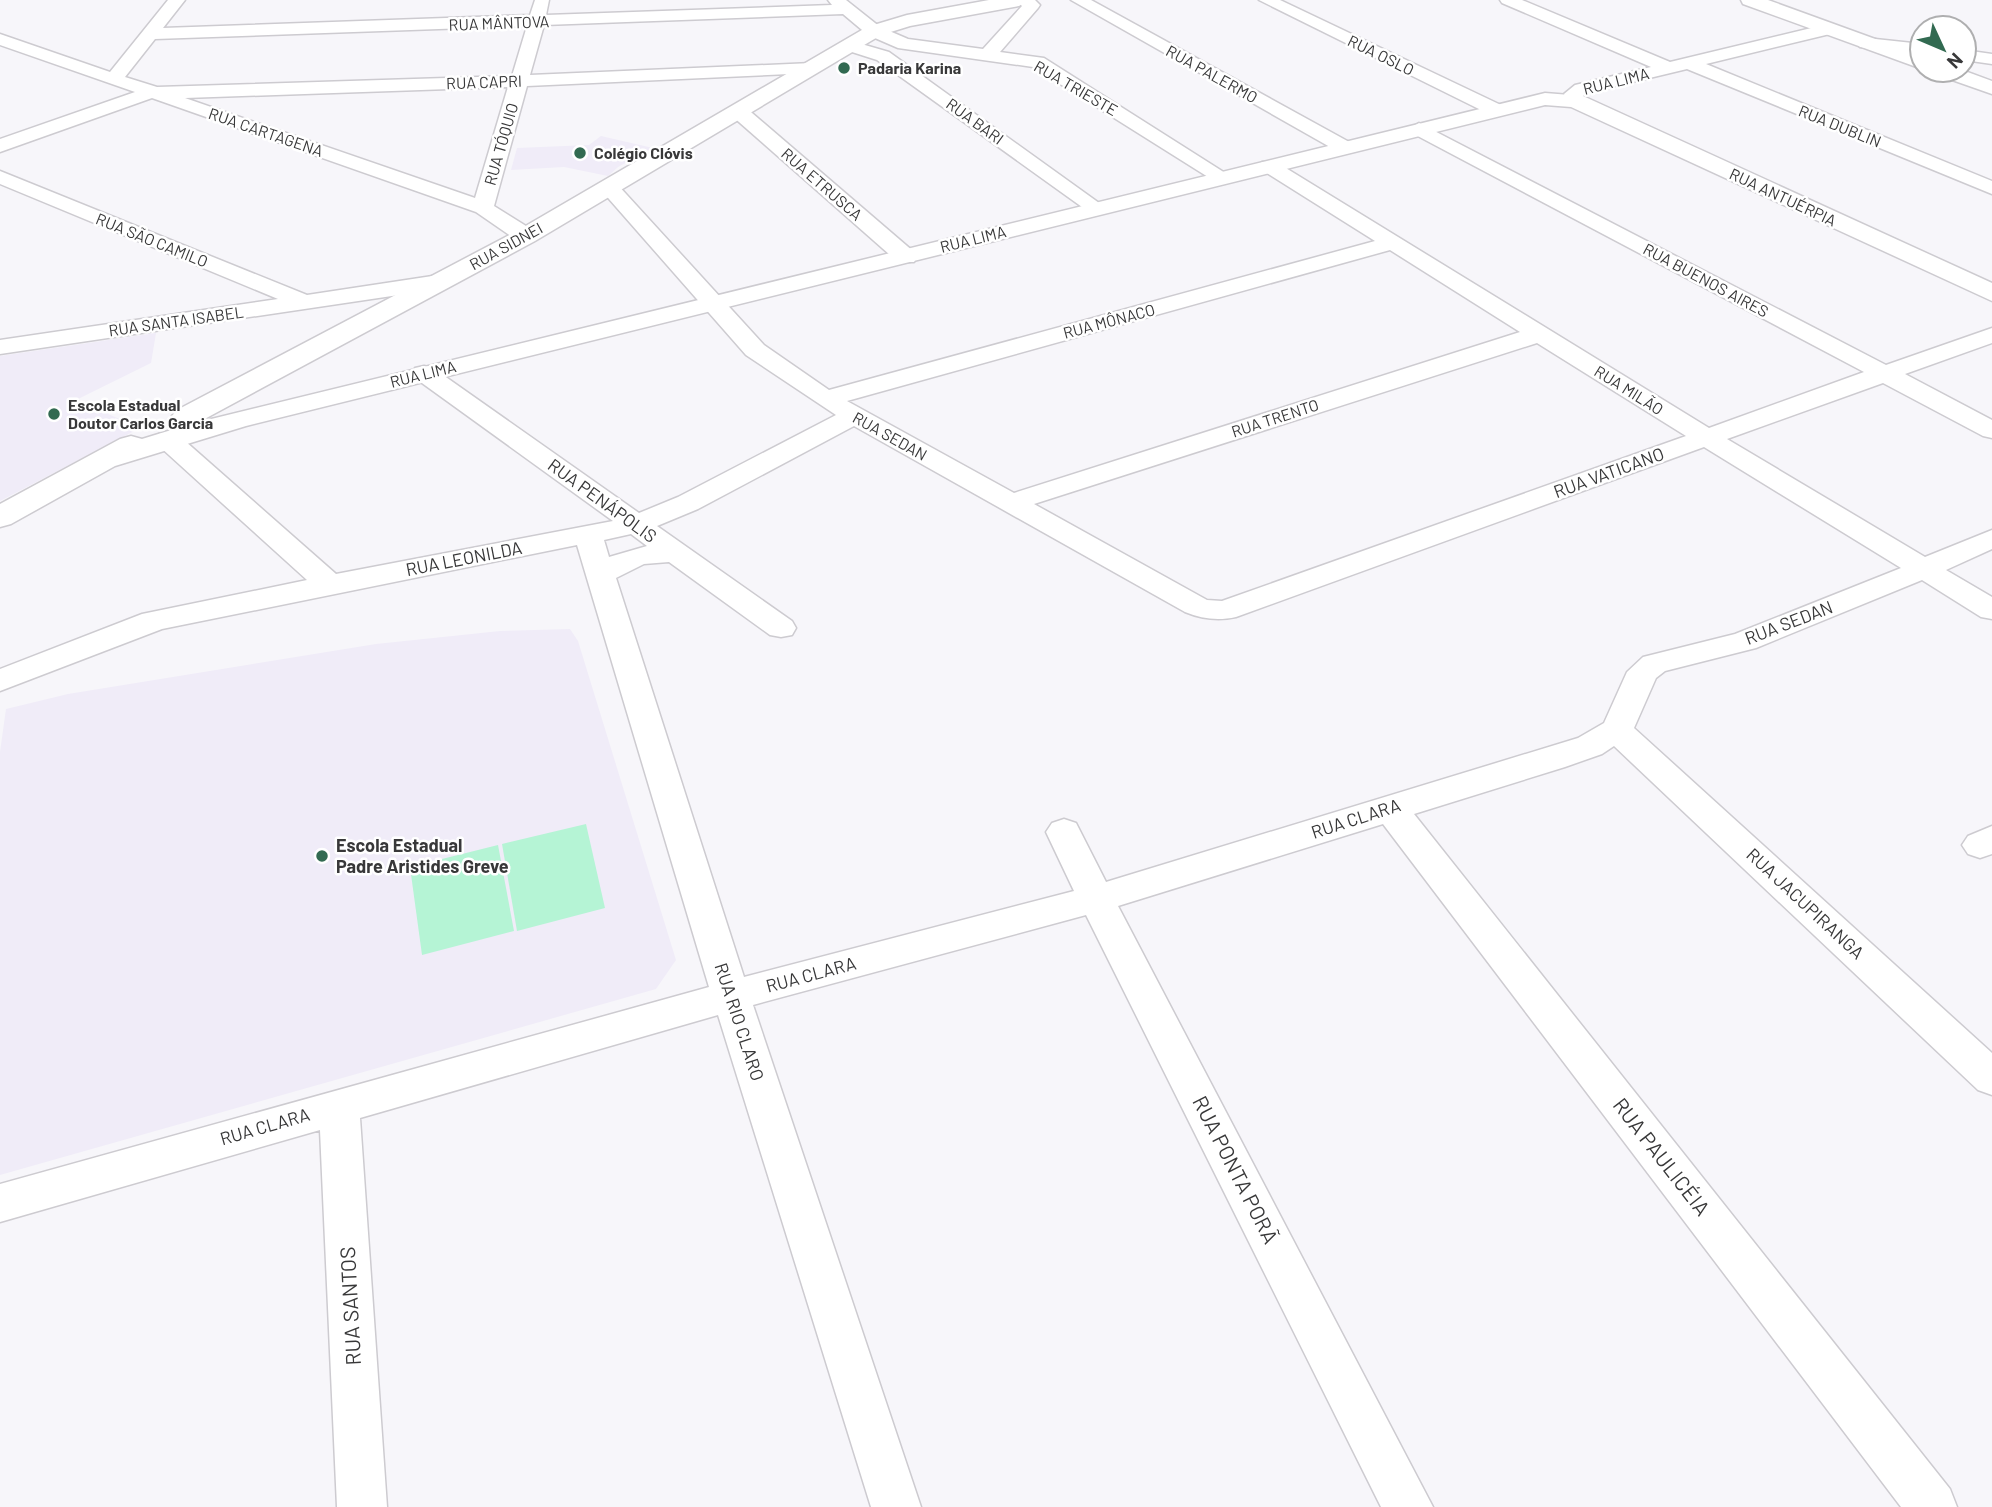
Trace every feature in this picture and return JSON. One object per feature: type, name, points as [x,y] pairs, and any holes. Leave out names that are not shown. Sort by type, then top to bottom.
[{"type":"main road","name":"RUA SIDNEI","points":[[0,517],[136,442],[225,412],[383,313],[526,236],[849,46],[875,41],[906,21],[1022,0]]},
{"type":"main road","points":[[1749,0],[1908,58]]},
{"type":"main road","name":"RUA LIMA","points":[[111,458],[176,442],[225,412],[424,373],[1538,100],[1574,101]]},
{"type":"main road","name":"RUA ANTUÉRPIA","points":[[1574,101],[1992,293]]},
{"type":"street","points":[[114,79],[177,0]]},
{"type":"street","name":"RUA TÓQUIO","points":[[483,208],[543,0]]},
{"type":"street","points":[[988,54],[1032,5],[1022,0]]},
{"type":"street","name":"RUA PALERMO","points":[[1079,0],[1345,147]]},
{"type":"street","name":"RUA OSLO","points":[[1267,0],[1496,110]]},
{"type":"street","points":[[1508,0],[1669,68]]},
{"type":"street","name":"RUA MÂNTOVA","points":[[150,34],[537,22],[842,4]]},
{"type":"street","name":"RUA BARI","points":[[842,4],[875,41],[1096,208]]},
{"type":"street","name":"RUA LIMA","points":[[1574,101],[1573,94],[1581,89],[1828,29]]},
{"type":"street","name":"RUA CARTAGENA","points":[[0,39],[483,208],[526,236]]},
{"type":"street","name":"RUA TRIESTE","points":[[875,41],[1038,62],[1223,178]]},
{"type":"street","points":[[1867,43],[1908,47]]},
{"type":"street","name":"RUA DUBLIN","points":[[1689,63],[1992,188]]},
{"type":"street","points":[[1983,85],[1992,66]]},
{"type":"street","name":"RUA CAPRI","points":[[0,146],[155,93],[812,68]]},
{"type":"street","name":"RUA ETRUSCA","points":[[738,111],[906,257]]},
{"type":"street","name":"RUA BUENOS AIRES","points":[[1419,129],[1992,430]]},
{"type":"street","name":"RUA MILÃO","points":[[1269,166],[1707,438],[1992,610]]},
{"type":"street","name":"RUA SÃO CAMILO","points":[[0,177],[304,302]]},
{"type":"street","name":"RUA SEDAN","points":[[609,187],[762,357],[854,416],[1196,606],[1214,611],[1225,610]]},
{"type":"street","name":"RUA MÔNACO","points":[[825,399],[1392,243]]},
{"type":"street","name":"RUA SANTA ISABEL","points":[[0,347],[439,282]]},
{"type":"street","points":[[351,295],[370,299],[381,307],[383,313]]},
{"type":"street","name":"RUA TRENTO","points":[[1010,503],[1539,334]]},
{"type":"street","name":"RUA VATICANO","points":[[1225,610],[1992,335]]},
{"type":"street","name":"RUA PENÁPOLIS","points":[[424,373],[781,628]]},
{"type":"street","name":"RUA LEONILDA","points":[[0,681],[153,621],[635,525],[688,503],[854,416]]},
{"type":"street","points":[[176,442],[330,584]]},
{"type":"street","name":"RUA RIO CLARO","points":[[588,535],[731,996],[896,1507]]},
{"type":"street","name":"RUA SEDAN","points":[[1617,730],[1643,672],[1654,664],[1745,641],[1992,539]]},
{"type":"street","points":[[600,577],[624,560],[649,554],[675,553]]},
{"type":"street","name":"RUA LEONILDA","points":[[0,662],[58,656]]},
{"type":"street","name":"RUA CLARA","points":[[0,1203],[731,996],[1096,899],[1553,759],[1590,746],[1617,730]]},
{"type":"street","name":"RUA JACUPIRANGA","points":[[1617,730],[1992,1078]]},
{"type":"street","name":"RUA PAULICÉIA","points":[[1390,808],[1932,1507]]},
{"type":"street","name":"RUA PONTA PORÃ","points":[[1063,832],[1408,1507]]},
{"type":"street","name":"RUA SANTOS","points":[[340,1106],[362,1507]]},
{"type":"shaded area","name":"Colégio Clóvis","points":[[601,136],[653,148],[618,167],[608,176],[564,167],[511,170],[517,148],[589,145]]},
{"type":"shaded area","name":"Escola Estadual Doutor Carlos Garcia","points":[[156,333],[151,363],[76,400],[140,428],[0,501],[0,356]]},
{"type":"shaded area","name":"Escola Estadual Padre Aristides Greve","points":[[570,629],[578,641],[676,960],[656,989],[0,1175],[0,752],[6,709],[68,694],[376,644],[500,631]]},
{"type":"green space","points":[[586,824],[605,908],[517,931],[502,844]]},
{"type":"green space","points":[[498,845],[514,931],[422,955],[410,867]]},
{"type":"place","name":"Padaria Karina","points":[[844,68]]},
{"type":"place","name":"Colégio Clóvis","points":[[580,153]]},
{"type":"place","name":"Escola Estadual Doutor Carlos Garcia","points":[[54,414]]},
{"type":"place","name":"Escola Estadual Padre Aristides Greve","points":[[322,856]]}]
